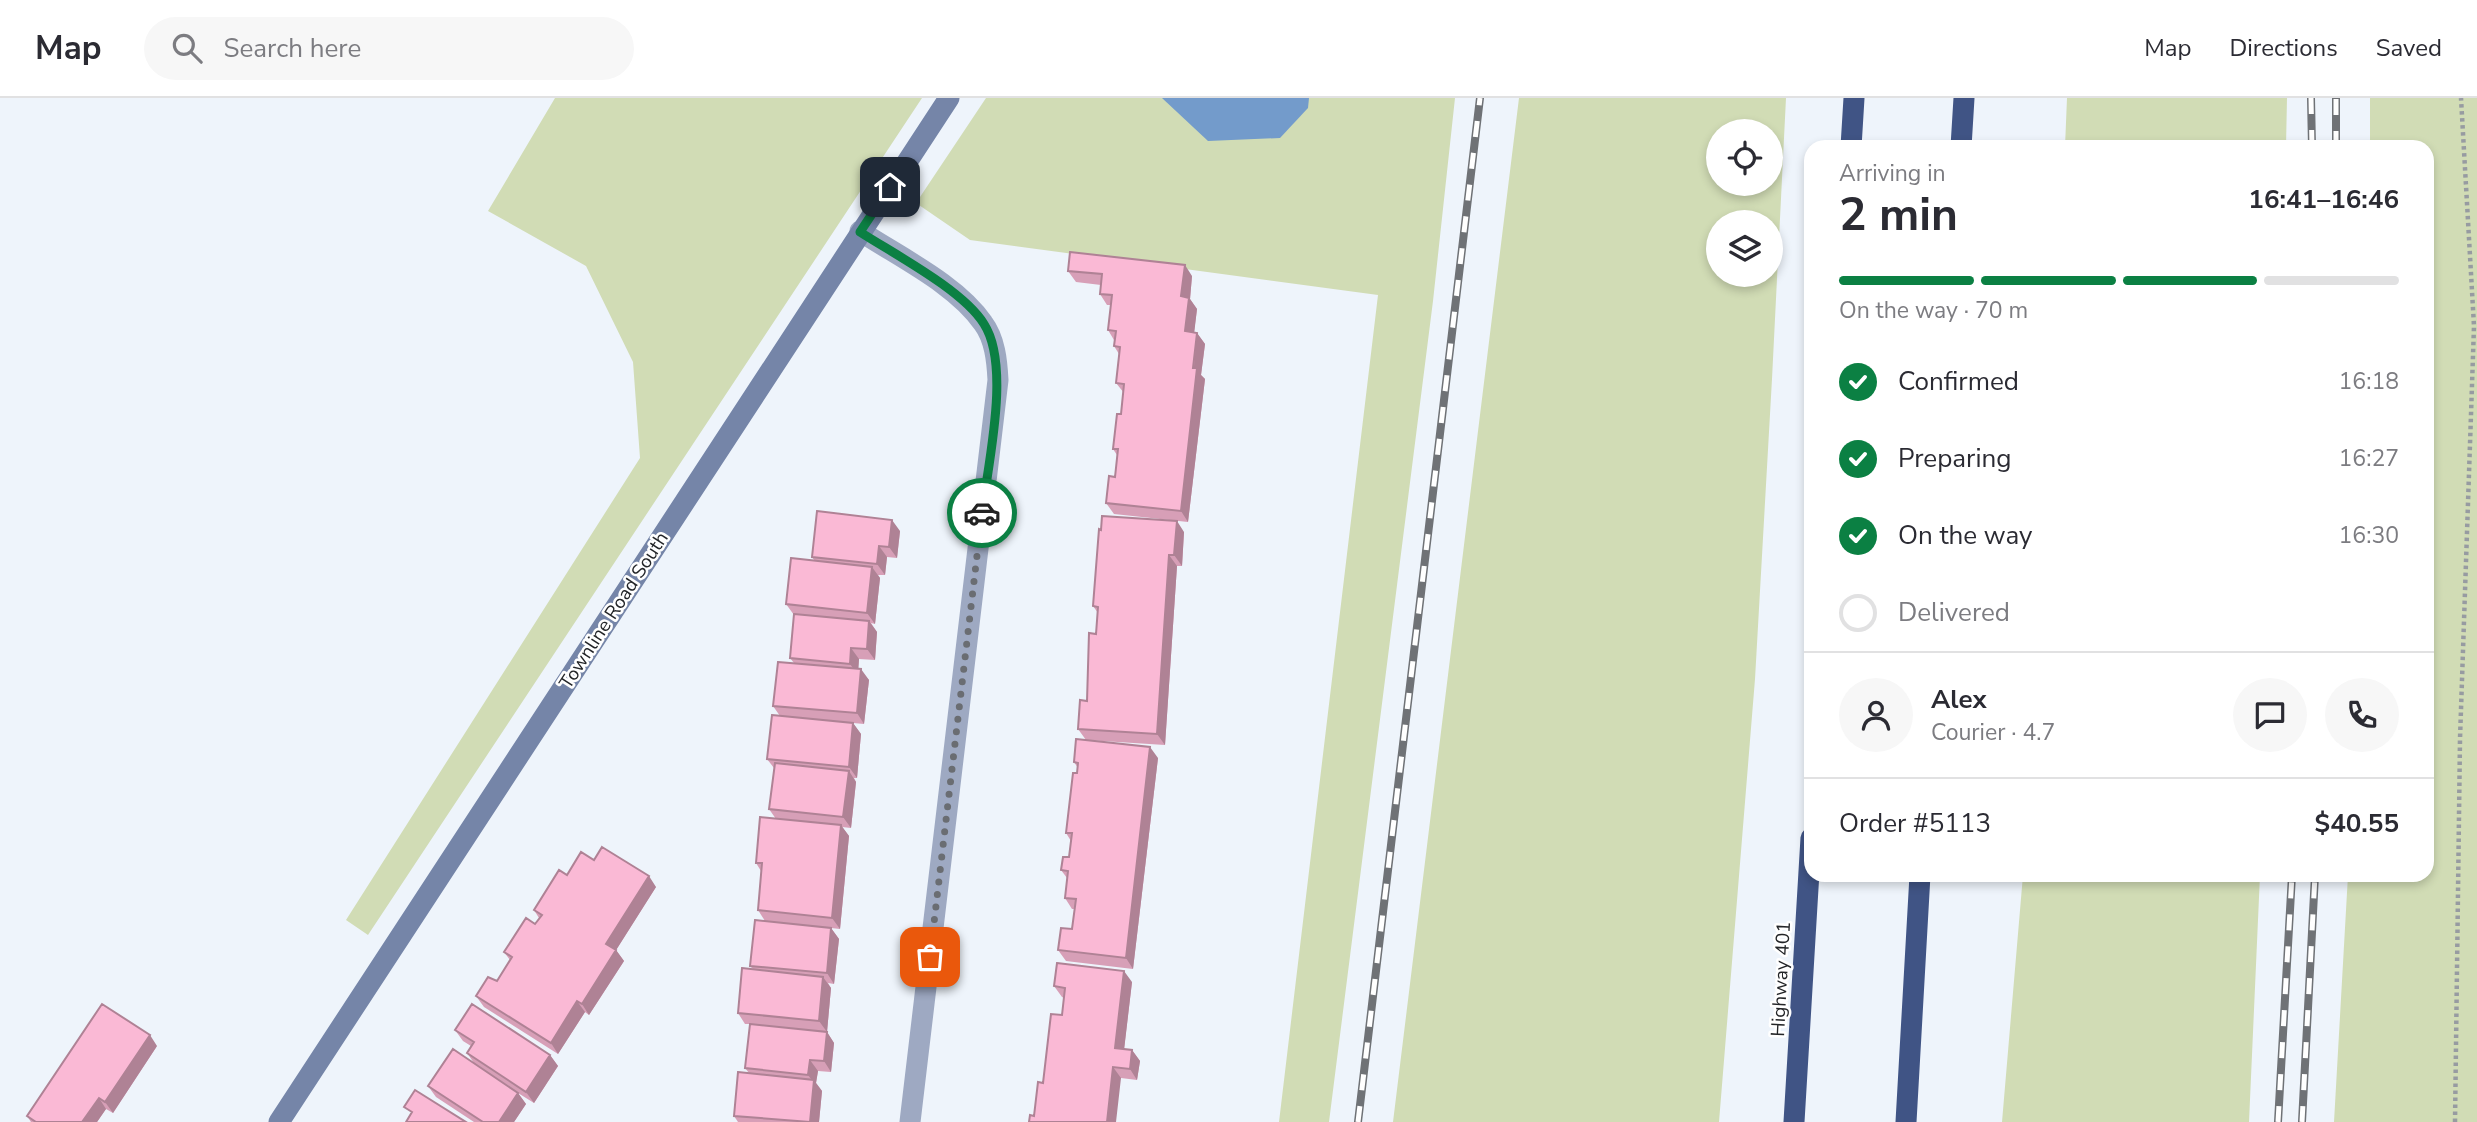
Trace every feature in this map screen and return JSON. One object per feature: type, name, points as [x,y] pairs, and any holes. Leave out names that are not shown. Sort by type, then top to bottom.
[{"type":"highway","points":[[1851,140],[1854,98]]},
{"type":"highway","points":[[1961,140],[1964,98]]},
{"type":"highway","name":"Highway 401","points":[[1794,1122],[1808,882]]},
{"type":"highway","points":[[1906,1122],[1920,882]]},
{"type":"street","name":"Townline Road South","points":[[279,1122],[949,98]]},
{"type":"street","points":[[860,232],[954,292],[984,323],[996,354],[998,380],[910,1122]]},
{"type":"path","points":[[2455,1122],[2460,739],[2474,326],[2461,98]]},
{"type":"green space","points":[[555,98],[922,98],[368,935],[346,920],[640,458],[633,362],[586,266],[488,211]]},
{"type":"green space","points":[[986,98],[1455,98],[1433,301],[1329,1122],[1279,1122],[1378,295],[970,240],[916,203]]},
{"type":"green space","points":[[1519,98],[1786,98],[1783,158],[1783,119],[1706,119],[1706,196],[1781,196],[1780,210],[1706,210],[1706,287],[1777,287],[1755,679],[1719,1122],[1393,1122]]},
{"type":"green space","points":[[2067,98],[2287,98],[2286,140],[2065,140]]},
{"type":"green space","points":[[2370,98],[2477,98],[2477,1122],[2334,1122],[2348,882],[2434,882],[2434,140],[2370,140]]},
{"type":"green space","points":[[2022,882],[2260,882],[2249,1122],[2002,1122]]},
{"type":"water","points":[[1162,98],[1309,98],[1308,108],[1280,138],[1208,141]]},
{"type":"building","points":[[1070,252],[1185,265],[1181,296],[1189,298],[1185,331],[1197,333],[1193,368],[1197,368],[1181,511],[1106,503],[1109,476],[1115,477],[1118,449],[1113,449],[1124,384],[1116,383],[1120,347],[1114,346],[1116,331],[1108,330],[1112,295],[1100,294],[1102,274],[1068,271]]},
{"type":"building","points":[[817,511],[892,520],[889,547],[879,546],[877,564],[812,557]]},
{"type":"building","points":[[1102,516],[1177,521],[1174,555],[1169,555],[1157,734],[1078,729],[1080,700],[1087,701],[1089,633],[1096,634],[1098,607],[1093,606]]},
{"type":"building","points":[[791,558],[872,567],[867,613],[786,604]]},
{"type":"building","points":[[794,614],[869,621],[867,649],[851,648],[850,664],[790,658]]},
{"type":"building","points":[[778,662],[861,669],[857,713],[773,706]]},
{"type":"building","points":[[772,715],[853,723],[849,767],[767,759]]},
{"type":"building","points":[[1076,739],[1150,747],[1126,958],[1058,950],[1061,928],[1072,929],[1076,899],[1065,898],[1068,871],[1061,870],[1063,857],[1069,857],[1072,833],[1066,833],[1073,773],[1077,773],[1078,763],[1074,762]]},
{"type":"building","points":[[775,763],[849,771],[843,817],[769,809]]},
{"type":"building","points":[[760,817],[841,825],[832,918],[758,910],[762,863],[756,863]]},
{"type":"building","points":[[602,847],[649,876],[606,944],[616,950],[582,1004],[577,1001],[551,1043],[476,996],[488,977],[497,981],[512,957],[504,952],[526,918],[535,924],[542,915],[534,910],[559,870],[567,875],[581,852],[594,860]]},
{"type":"building","points":[[755,920],[831,928],[827,973],[750,966]]},
{"type":"building","points":[[1057,963],[1124,971],[1115,1048],[1132,1050],[1130,1069],[1113,1067],[1107,1122],[1029,1122],[1030,1115],[1034,1116],[1038,1082],[1043,1083],[1051,1014],[1062,1015],[1065,988],[1054,986]]},
{"type":"building","points":[[742,968],[823,977],[819,1021],[738,1013]]},
{"type":"building","points":[[102,1004],[150,1035],[105,1102],[99,1098],[82,1122],[36,1122],[27,1116]]},
{"type":"building","points":[[472,1004],[550,1055],[526,1092],[467,1053],[474,1042],[455,1030]]},
{"type":"building","points":[[750,1024],[827,1032],[824,1061],[810,1060],[808,1075],[745,1068]]},
{"type":"building","points":[[453,1049],[518,1093],[499,1122],[483,1122],[428,1086]]},
{"type":"building","points":[[738,1072],[814,1080],[810,1122],[734,1116]]},
{"type":"building","points":[[415,1090],[466,1122],[406,1122],[412,1112],[404,1107]]},
{"type":"railway","points":[[1358,1122],[1480,98]]},
{"type":"railway","points":[[2311,98],[2312,140]]},
{"type":"railway","points":[[2336,98],[2336,140]]},
{"type":"railway","points":[[2278,1122],[2292,882]]},
{"type":"railway","points":[[2302,1122],[2315,882]]},
{"type":"way so far","points":[[930,957],[982,513]]},
{"type":"route","points":[[890,187],[860,232],[954,292],[984,323],[996,354],[998,380],[982,513]]}]
